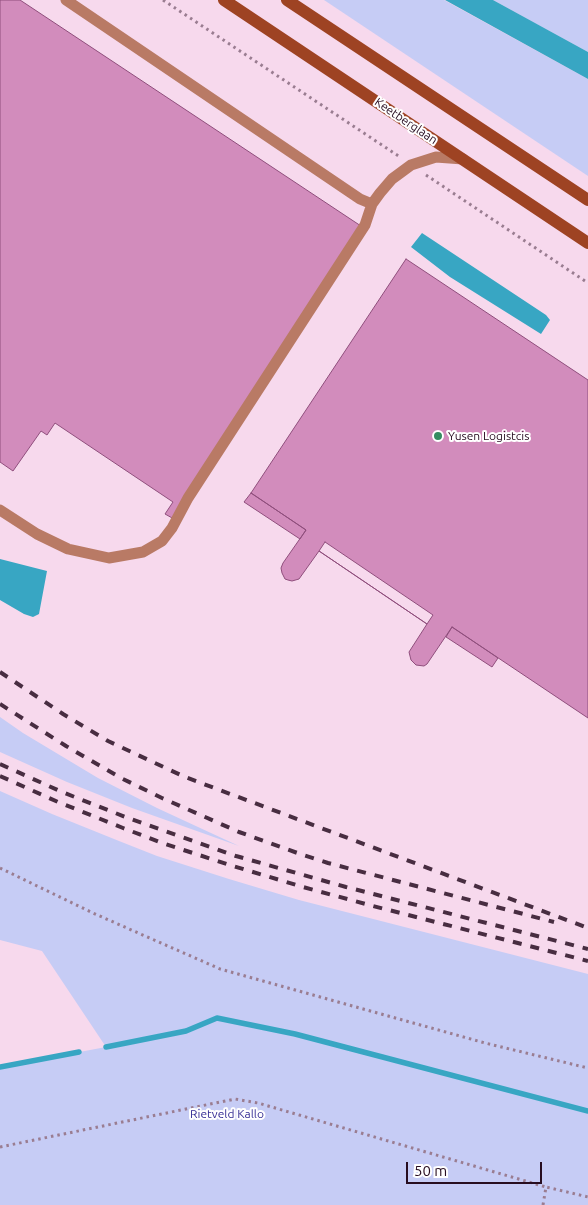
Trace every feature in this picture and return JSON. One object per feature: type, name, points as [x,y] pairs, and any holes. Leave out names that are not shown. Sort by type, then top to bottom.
[{"type":"main road","name":"Keetberglaan","points":[[224,0],[588,243]]},
{"type":"main road","points":[[288,0],[588,200]]},
{"type":"lane","points":[[66,0],[360,199],[372,204]]},
{"type":"lane","points":[[0,510],[37,534],[68,549],[109,558],[143,552],[162,541],[365,225],[372,204],[380,193],[392,179],[411,165],[436,157],[463,160]]},
{"type":"path","points":[[163,0],[588,283]]},
{"type":"path","points":[[0,868],[93,913],[220,969],[485,1043],[588,1068]]},
{"type":"path","points":[[0,1148],[235,1099],[258,1103],[588,1198]]},
{"type":"path","points":[[544,1205],[546,1187]]},
{"type":"green space","points":[[324,0],[444,0],[588,79],[588,176]]},
{"type":"green space","points":[[493,0],[588,0],[588,52],[531,21]]},
{"type":"green space","points":[[0,717],[98,778],[239,846],[132,808],[0,752]]},
{"type":"green space","name":"Rietveld Kallo","points":[[0,791],[157,856],[229,879],[299,900],[588,974],[588,1205],[0,1205],[0,1067],[106,1047],[42,951],[0,940]]},
{"type":"shaded area","points":[[445,0],[493,0],[588,52],[588,79]]},
{"type":"shaded area","points":[[422,233],[546,315],[550,320],[541,334],[450,277],[411,247]]},
{"type":"shaded area","points":[[0,559],[47,571],[39,614],[33,617],[24,614],[0,600]]},
{"type":"building","points":[[0,0],[20,0],[367,230],[174,519],[165,514],[173,502],[55,423],[47,435],[41,431],[13,471],[0,462]]},
{"type":"building","name":"Yusen Logistcis","points":[[406,259],[588,380],[588,718],[452,627],[427,664],[424,666],[416,665],[411,660],[409,652],[427,624],[319,551],[299,579],[292,581],[285,579],[282,573],[283,563],[306,530],[251,493]]},
{"type":"building","points":[[251,493],[306,530],[300,539],[244,502]]},
{"type":"building","points":[[325,542],[433,615],[427,624],[319,551]]},
{"type":"building","points":[[452,627],[498,658],[492,667],[446,637]]},
{"type":"waterway","points":[[106,1047],[186,1031],[217,1018],[295,1034],[588,1111]]},
{"type":"waterway","points":[[0,1067],[79,1052]]},
{"type":"railway","points":[[0,672],[108,741],[185,777],[588,928]]},
{"type":"railway","points":[[0,704],[121,778],[239,832],[328,863],[554,922]]},
{"type":"railway","points":[[0,764],[62,792],[128,818],[236,856],[346,887],[588,949]]},
{"type":"railway","points":[[0,776],[123,828],[233,866],[373,906],[588,961]]},
{"type":"place","name":"Yusen Logistcis","points":[[438,436]]}]
